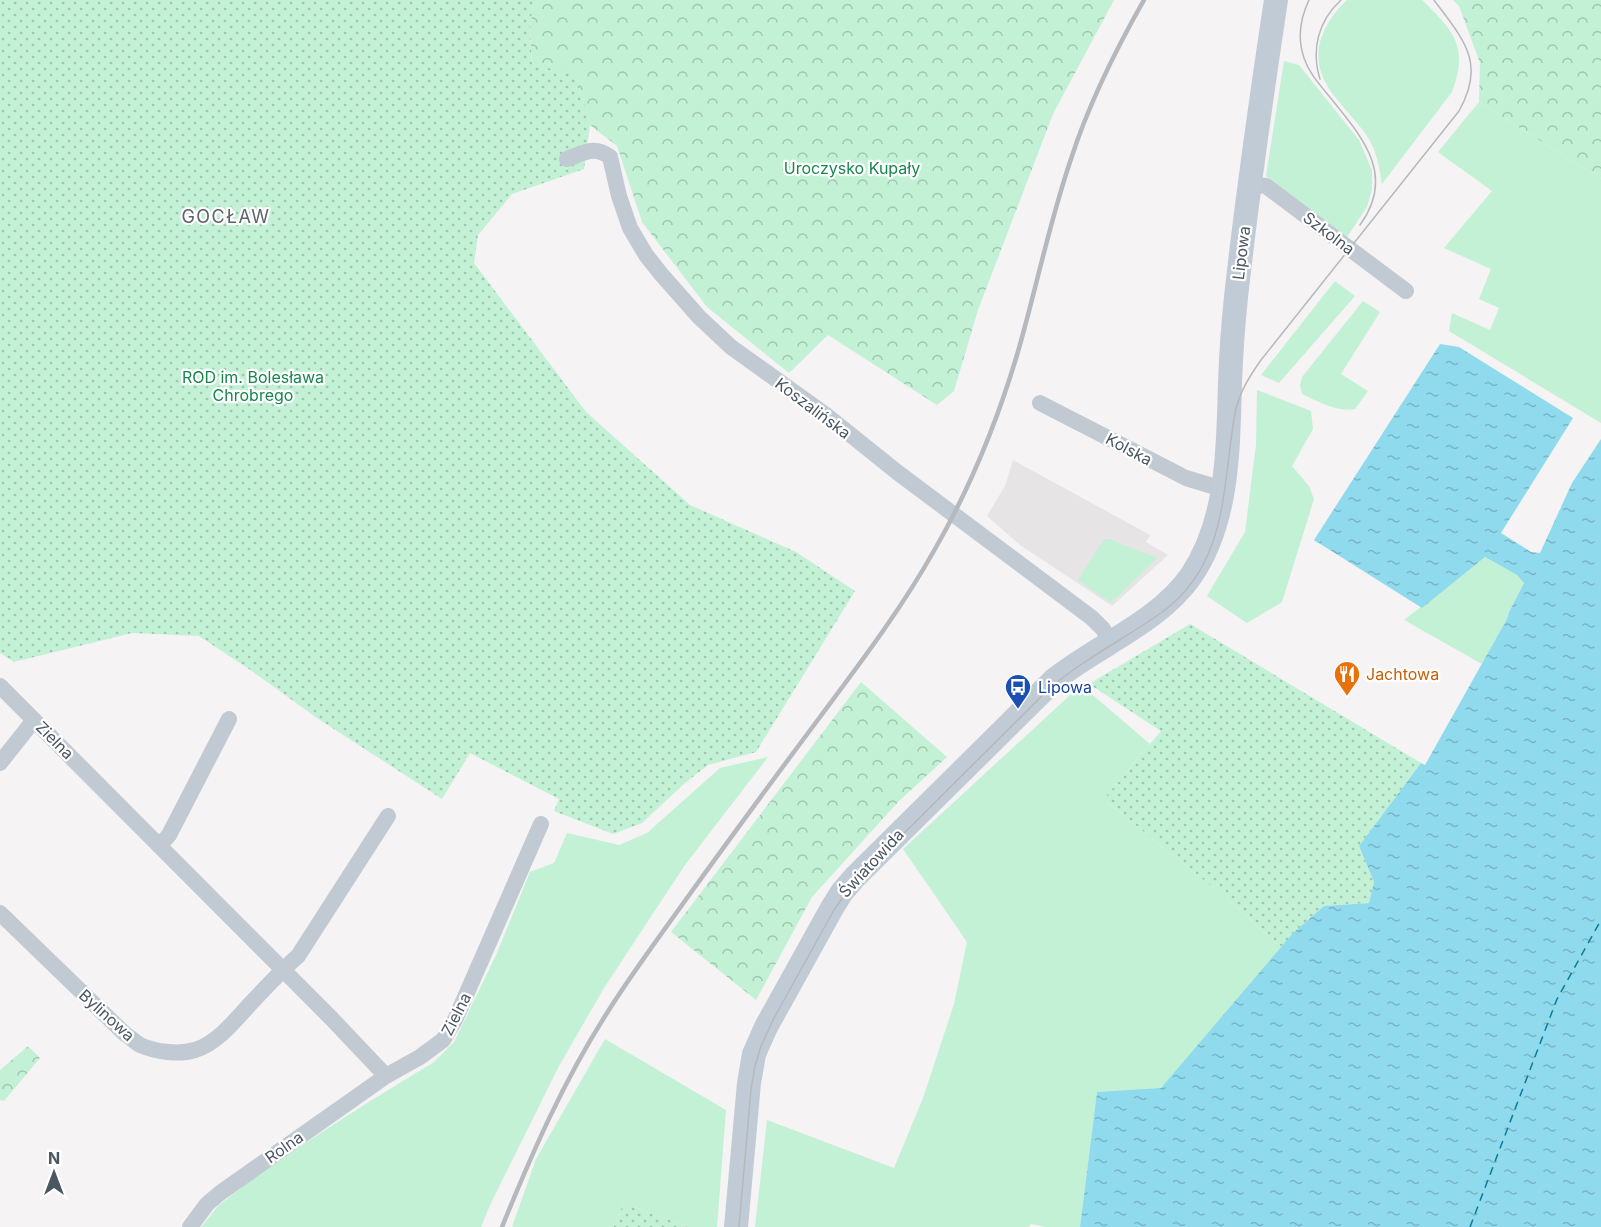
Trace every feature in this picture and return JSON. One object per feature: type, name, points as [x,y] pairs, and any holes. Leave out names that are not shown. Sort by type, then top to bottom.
[{"type":"street","name":"Lipowa","points":[[1110,641],[1164,606],[1185,584],[1211,540],[1218,515],[1229,424],[1233,325],[1249,184],[1276,0]]},
{"type":"street","name":"Koszalińska","points":[[567,159],[595,150],[602,151],[610,157],[619,196],[630,228],[646,255],[699,317],[731,347],[826,415],[897,472],[1062,594],[1092,618],[1103,629],[1110,641]]},
{"type":"street","name":"Szkolna","points":[[1249,184],[1266,186],[1406,291]]},
{"type":"street","name":"Kolska","points":[[1040,403],[1186,478],[1222,489]]},
{"type":"street","name":"Światowida","points":[[736,1227],[749,1083],[754,1054],[776,1007],[835,902],[855,878],[1044,689],[1110,641]]},
{"type":"street","name":"Zielna","points":[[0,686],[333,1019],[386,1076],[420,1057],[443,1040],[455,1020],[541,824]]},
{"type":"street","points":[[160,845],[169,835],[229,719]]},
{"type":"street","points":[[0,763],[34,720]]},
{"type":"street","points":[[283,969],[298,956],[388,816]]},
{"type":"street","name":"Bylinowa","points":[[0,913],[125,1034],[140,1045],[162,1051],[179,1053],[196,1050],[210,1043],[230,1026],[283,969]]},
{"type":"street","name":"Rolna","points":[[190,1227],[207,1204],[219,1193],[386,1076]]},
{"type":"shaded area","points":[[1013,460],[1150,535],[1146,542],[1168,555],[1112,606],[1020,545],[987,516],[1005,486]]},
{"type":"green space","name":"ROD im. Bolesława Chrobrego","points":[[0,0],[533,0],[530,32],[532,66],[575,72],[590,125],[584,169],[512,194],[478,235],[474,263],[586,412],[690,505],[796,552],[855,591],[756,752],[708,765],[642,823],[613,834],[554,811],[559,799],[470,753],[442,799],[317,718],[199,636],[132,633],[14,662],[0,653]]},
{"type":"green space","name":"Uroczysko Kupały","points":[[533,0],[1114,0],[1053,114],[978,310],[954,391],[937,405],[828,335],[789,373],[707,307],[642,222],[617,146],[590,125],[575,73],[532,66],[530,32]]},
{"type":"green space","points":[[1347,0],[1422,0],[1443,21],[1458,51],[1459,63],[1452,92],[1382,184],[1373,147],[1359,125],[1332,93],[1320,70],[1318,57],[1322,36],[1331,19]]},
{"type":"green space","points":[[1453,0],[1601,0],[1601,179],[1479,102],[1480,63],[1459,6]]},
{"type":"green space","points":[[1284,61],[1299,65],[1359,140],[1372,170],[1372,189],[1367,207],[1347,237],[1266,176]]},
{"type":"green space","points":[[1479,102],[1601,179],[1601,423],[1449,331],[1452,313],[1490,330],[1499,308],[1479,299],[1491,269],[1444,248],[1492,191],[1438,152]]},
{"type":"green space","points":[[1335,281],[1355,296],[1279,383],[1261,375]]},
{"type":"green space","points":[[1363,301],[1380,312],[1341,374],[1368,391],[1355,409],[1348,410],[1328,406],[1302,394],[1300,386],[1302,377]]},
{"type":"green space","points":[[1257,390],[1311,411],[1313,429],[1292,466],[1309,486],[1314,499],[1282,602],[1247,623],[1207,596],[1245,532],[1256,445]]},
{"type":"green space","points":[[1106,539],[1157,558],[1110,602],[1078,580]]},
{"type":"green space","points":[[1485,557],[1517,575],[1524,583],[1482,664],[1404,620]]},
{"type":"green space","points":[[1190,624],[1421,763],[1359,846],[1374,882],[1369,903],[1324,906],[1293,933],[1282,947],[1215,889],[1107,802],[1107,795],[1161,731],[1089,684]]},
{"type":"green space","points":[[861,682],[947,757],[899,801],[812,897],[756,1000],[671,932]]},
{"type":"green space","points":[[1081,685],[1150,744],[1107,795],[1107,802],[1215,889],[1282,947],[1161,1089],[1097,1092],[1080,1227],[1046,1227],[1031,1224],[1029,1227],[755,1227],[767,1120],[894,1168],[923,1098],[954,1004],[967,942],[903,849]]},
{"type":"green space","points":[[768,757],[685,865],[604,988],[559,1066],[481,1227],[201,1227],[219,1205],[267,1168],[434,1062],[454,1042],[497,953],[530,872],[554,863],[567,833],[619,845],[647,833],[720,768]]},
{"type":"green space","points":[[605,1039],[726,1110],[717,1227],[688,1227],[624,1203],[613,1227],[512,1227],[536,1159]]},
{"type":"green space","points":[[28,1046],[40,1058],[4,1101],[0,1100],[0,1070]]},
{"type":"green space","points":[[624,1203],[688,1227],[613,1227]]},
{"type":"water","points":[[1440,344],[1459,347],[1573,418],[1501,533],[1531,552],[1540,553],[1572,483],[1601,439],[1601,1227],[1080,1227],[1097,1092],[1161,1088],[1293,933],[1324,906],[1369,903],[1374,882],[1359,846],[1421,763],[1425,765],[1507,619],[1524,583],[1517,575],[1485,557],[1422,608],[1314,540]]},
{"type":"ferry route","points":[[1470,1227],[1557,999],[1601,920]]},
{"type":"tram line","points":[[1309,0],[1300,29],[1304,58],[1315,78],[1363,141],[1375,172],[1375,189],[1371,206],[1360,225]]},
{"type":"tram line","points":[[1320,79],[1316,57],[1318,36],[1327,17],[1341,0]]},
{"type":"tram line","points":[[739,1227],[751,1089],[761,1046],[834,910],[848,890],[1050,688],[1076,668],[1161,613],[1183,593],[1199,571],[1211,547],[1219,522],[1235,413],[1249,379],[1261,360],[1459,111],[1467,94],[1471,78],[1468,51],[1454,26],[1434,0]]},
{"type":"railway","points":[[502,1227],[550,1117],[591,1038],[636,969],[851,676],[909,592],[948,526],[982,454],[1009,380],[1056,207],[1078,138],[1103,78],[1144,0]]},
{"type":"place","name":"Jachtowa","points":[[1347,697]]},
{"type":"place","name":"Lipowa","points":[[1018,710]]},
{"type":"district","name":"GOCŁAW","points":[[226,216]]}]
